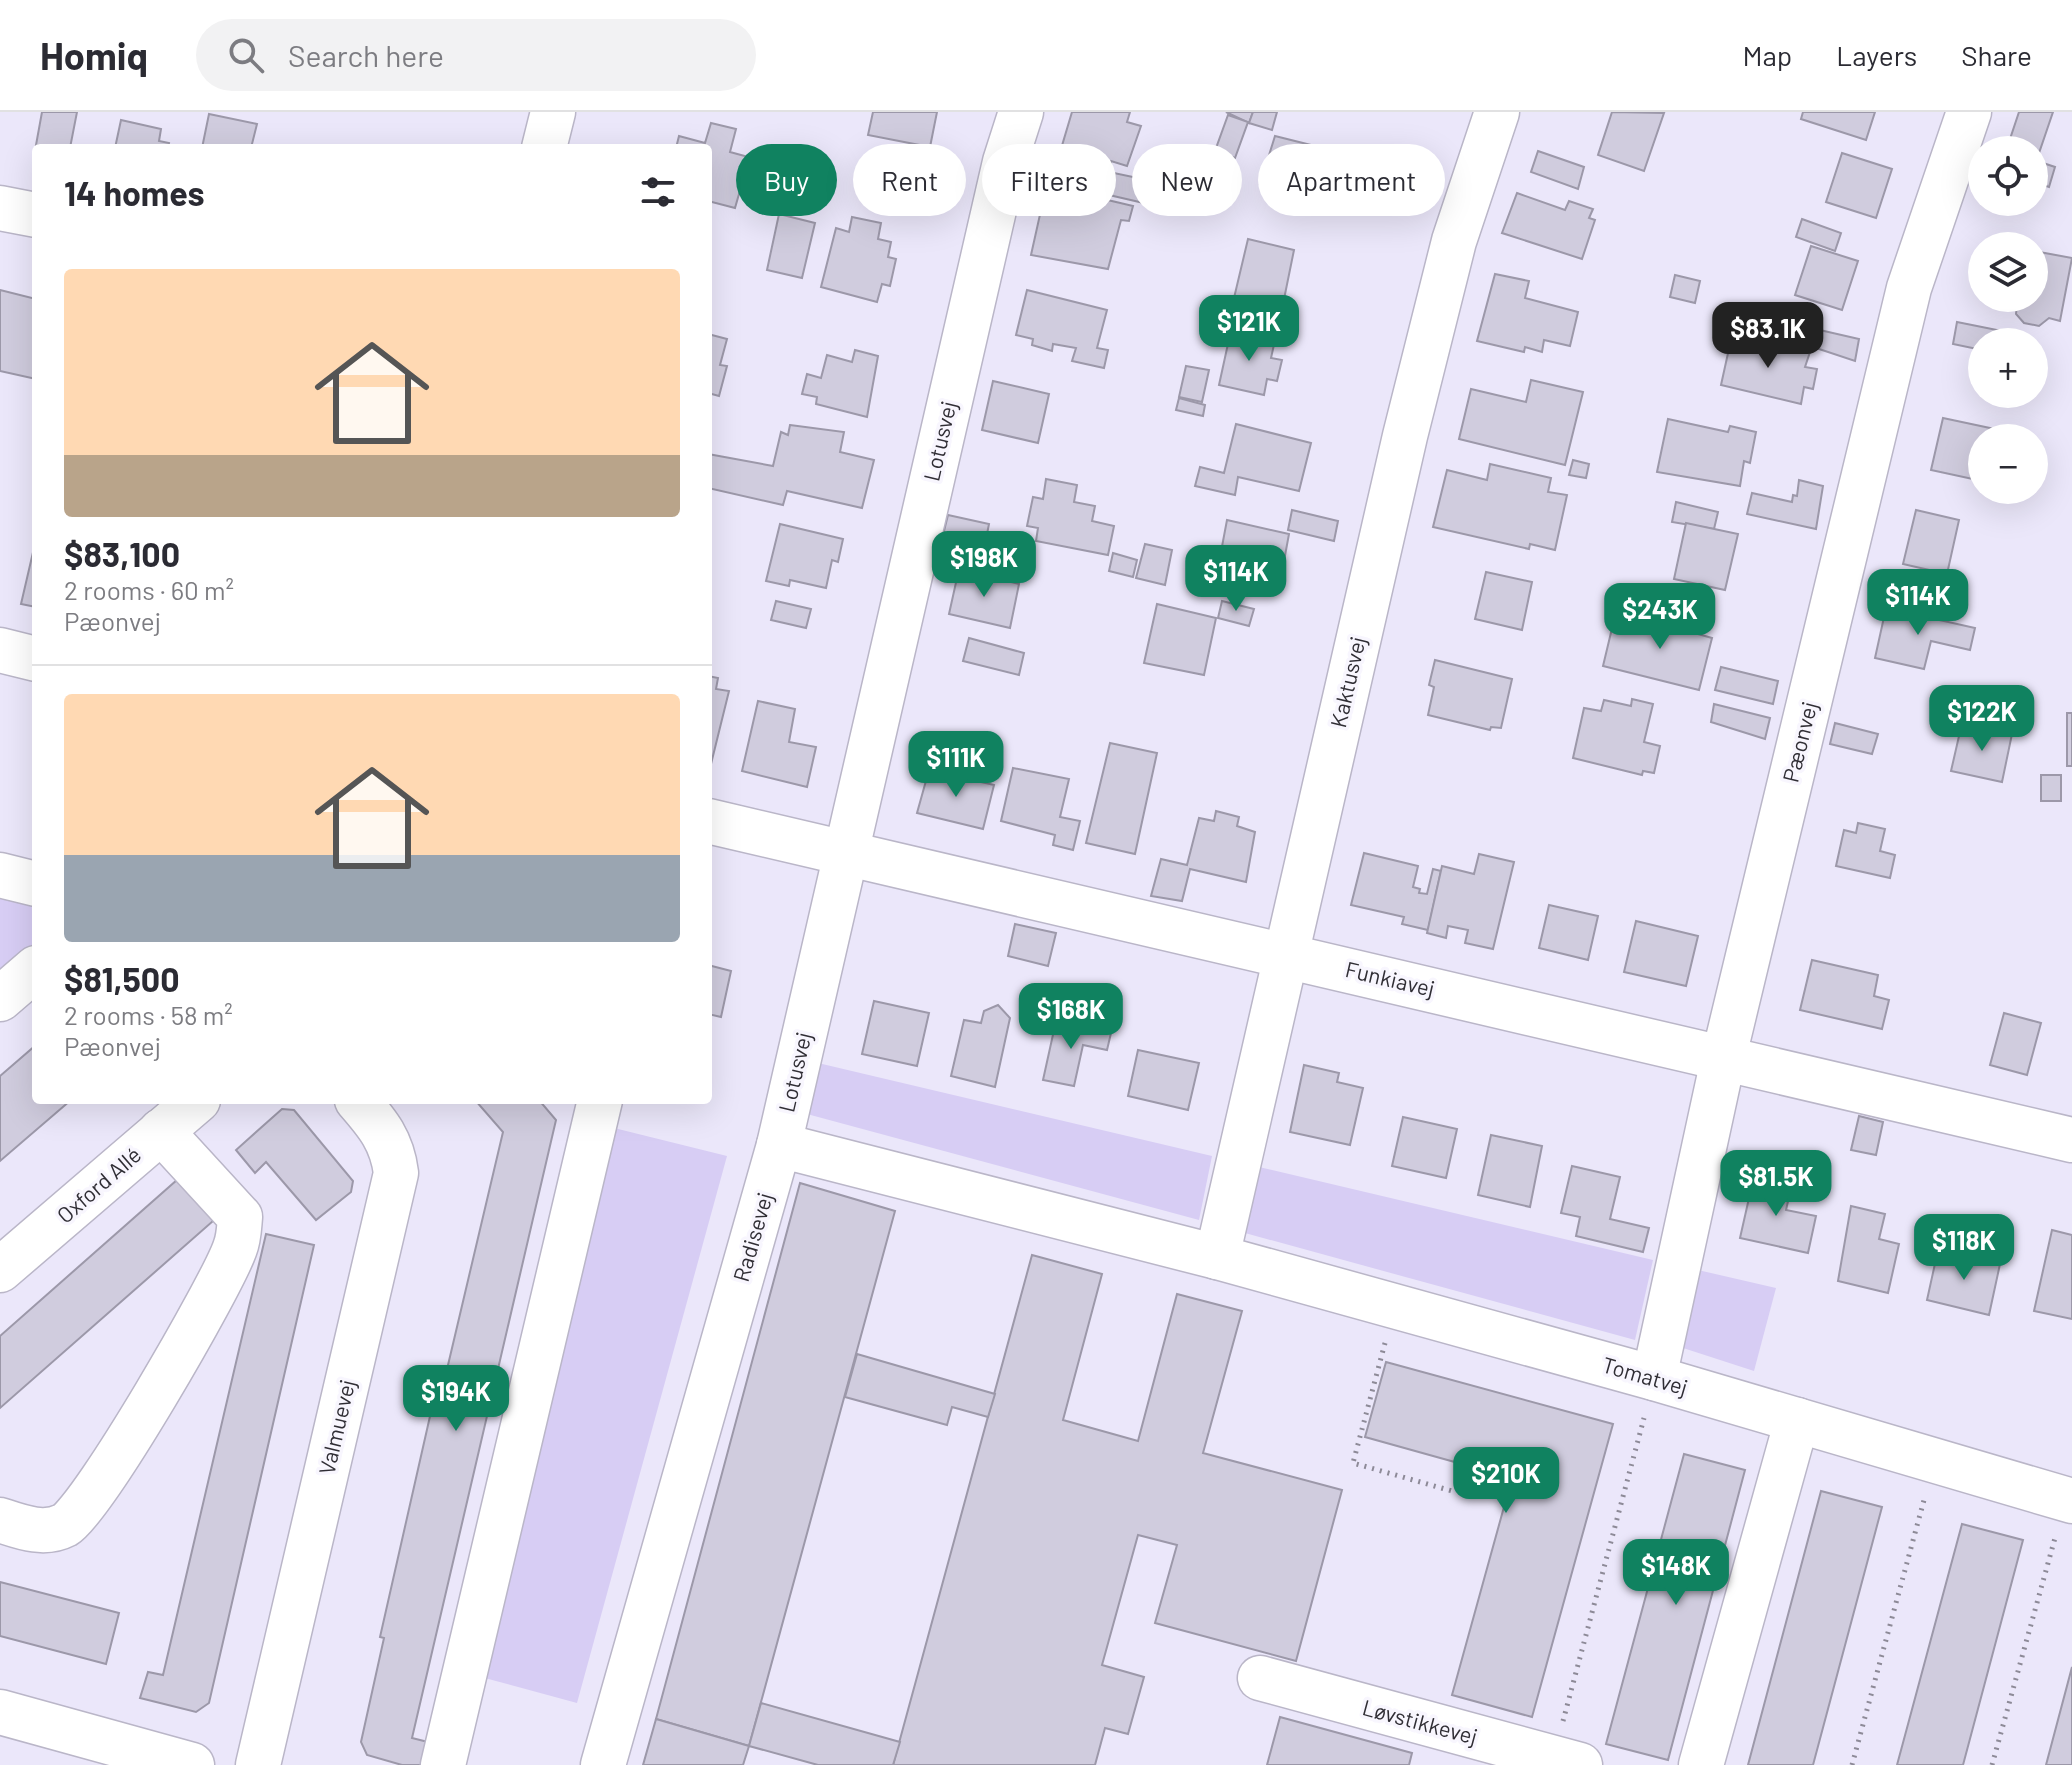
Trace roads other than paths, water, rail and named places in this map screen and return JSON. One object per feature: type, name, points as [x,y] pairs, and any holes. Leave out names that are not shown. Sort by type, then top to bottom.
[{"type":"street","points":[[545,144],[553,112]]},
{"type":"street","name":"Lotusvej","points":[[779,1145],[843,854],[1005,162],[1021,112]]},
{"type":"street","name":"Kaktusvej","points":[[1217,1257],[1284,954],[1439,301],[1454,241],[1497,112]]},
{"type":"street","name":"Pæonvej","points":[[1654,1378],[1723,1060],[1909,288],[1969,112]]},
{"type":"street","points":[[0,208],[32,214]]},
{"type":"street","points":[[0,650],[32,658]]},
{"type":"street","name":"Funkiavej","points":[[712,822],[2072,1140]]},
{"type":"street","points":[[0,875],[32,883]]},
{"type":"street","points":[[0,999],[32,971]]},
{"type":"street","name":"Oxford Allé","points":[[0,1270],[193,1104]]},
{"type":"street","name":"Valmuevej","points":[[258,1765],[396,1173],[393,1151],[383,1129],[361,1104]]},
{"type":"street","points":[[443,1765],[599,1104]]},
{"type":"street","points":[[0,1520],[30,1529],[51,1530],[68,1523],[86,1503],[165,1379],[235,1249],[240,1217],[161,1131]]},
{"type":"street","points":[[779,1145],[1217,1257]]},
{"type":"street","name":"Radisevej","points":[[603,1765],[779,1145]]},
{"type":"street","name":"Tomatvej","points":[[1217,1257],[1654,1378],[2069,1500]]},
{"type":"street","points":[[1701,1765],[1797,1420]]},
{"type":"street","name":"Løvstikkevej","points":[[1260,1678],[1567,1761]]},
{"type":"street","points":[[0,1712],[192,1765]]}]
